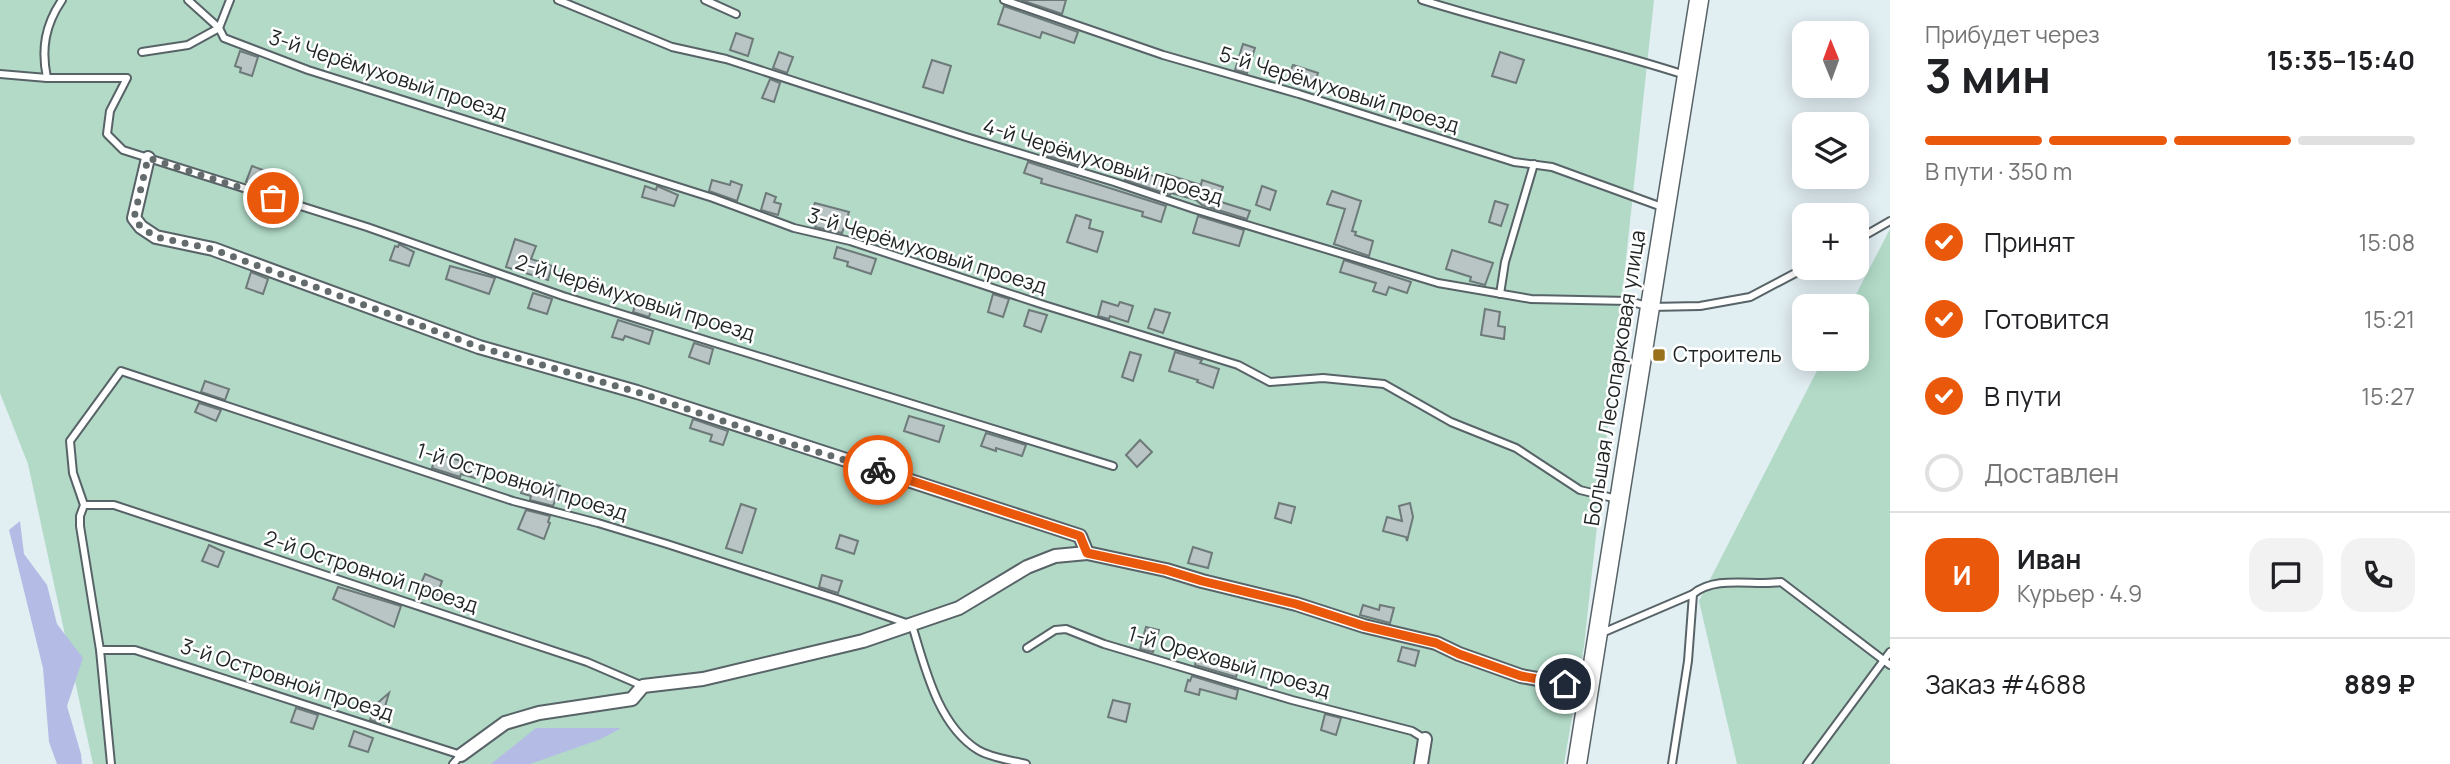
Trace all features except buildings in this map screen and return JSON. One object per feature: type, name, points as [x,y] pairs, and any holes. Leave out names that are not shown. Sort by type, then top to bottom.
[{"type":"main road","name":"Большая Лесопарковая улица","points":[[1577,764],[1699,0]]},
{"type":"street","points":[[148,158],[134,218],[141,227],[156,237],[212,249],[479,347],[637,392],[785,442],[1007,511],[1080,536],[1087,553]]},
{"type":"street","points":[[457,760],[505,723],[540,713],[632,699],[643,686],[703,679],[784,662],[863,641],[959,608],[1036,563],[1055,556],[1087,553],[1166,570],[1296,604],[1364,626],[1436,643],[1521,676],[1589,688]]},
{"type":"street","points":[[1421,764],[1425,739]]},
{"type":"lane","points":[[0,74],[47,78],[43,58],[47,26],[62,0]]},
{"type":"lane","name":"3-й Черёмуховый проезд","points":[[188,0],[219,28],[224,38],[308,70],[713,198],[794,228],[850,241],[1238,365],[1270,382],[1323,378],[1384,384],[1451,422],[1516,448],[1580,489],[1619,499]]},
{"type":"lane","points":[[142,52],[188,45],[219,28],[230,0]]},
{"type":"lane","name":"4-й Черёмуховый проезд","points":[[558,0],[672,47],[739,63],[1194,209],[1438,282],[1531,299],[1629,301],[1650,307],[1700,306],[1750,298],[1792,275]]},
{"type":"lane","points":[[705,0],[736,14]]},
{"type":"lane","name":"5-й Черёмуховый проезд","points":[[1004,0],[1163,55],[1299,94],[1514,162],[1552,167],[1665,208]]},
{"type":"lane","points":[[1422,0],[1506,26],[1687,75]]},
{"type":"lane","name":"2-й Черёмуховый проезд","points":[[47,78],[127,78],[110,111],[107,134],[123,150],[366,227],[590,304],[1113,466]]},
{"type":"lane","points":[[1500,294],[1505,262],[1534,164]]},
{"type":"lane","points":[[1869,233],[1890,221]]},
{"type":"lane","name":"1-й Островной проезд","points":[[84,505],[73,472],[70,441],[121,370],[513,501],[667,544],[912,625]]},
{"type":"lane","points":[[84,505],[80,526],[100,650],[111,764]]},
{"type":"lane","name":"2-й Островной проезд","points":[[84,505],[114,505],[587,662],[643,686]]},
{"type":"lane","points":[[1597,635],[1693,594],[1702,587],[1720,583],[1763,585],[1781,582],[1887,663]]},
{"type":"lane","points":[[1672,764],[1688,661],[1693,594]]},
{"type":"lane","points":[[912,625],[945,715],[962,738],[980,752],[1026,764]]},
{"type":"lane","name":"1-й Ореховый проезд","points":[[1027,648],[1055,630],[1066,629],[1104,644],[1292,700],[1412,731],[1425,739]]},
{"type":"lane","name":"3-й Островной проезд","points":[[100,650],[135,650],[457,760]]},
{"type":"lane","points":[[1807,764],[1887,663],[1890,652]]},
{"type":"green space","points":[[0,0],[1654,0],[1584,646],[1564,764],[93,764],[28,464],[0,393]]},
{"type":"green space","points":[[1890,229],[1890,764],[1737,764],[1699,601],[1817,371],[1869,371],[1869,294],[1856,294],[1864,280],[1869,280],[1869,269]]},
{"type":"water","points":[[20,521],[24,554],[47,585],[57,624],[83,658],[67,706],[82,764],[57,764],[49,742],[43,668],[9,530]]},
{"type":"water","points":[[536,728],[621,728],[601,739],[530,764],[491,764]]},
{"type":"way so far","points":[[273,198],[148,158],[134,218],[141,227],[156,237],[212,249],[479,347],[637,392],[878,470]]},
{"type":"place","name":"Строитель","points":[[1659,355]]},
{"type":"route","points":[[878,470],[1080,536],[1087,553],[1166,570],[1296,604],[1364,626],[1436,643],[1521,676],[1565,684]]}]
